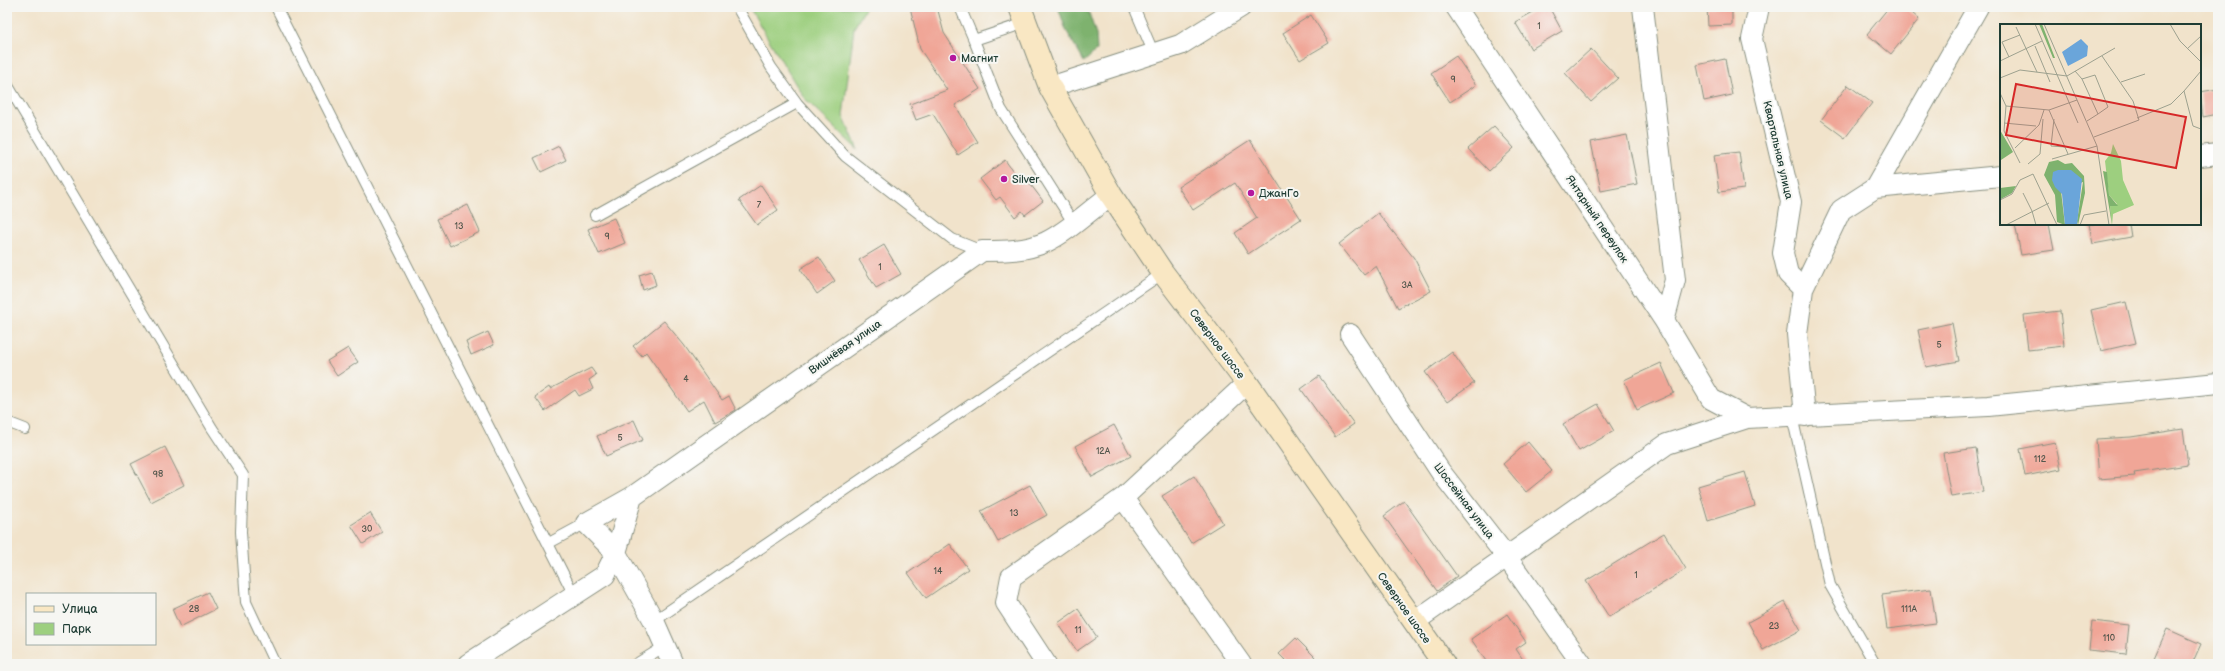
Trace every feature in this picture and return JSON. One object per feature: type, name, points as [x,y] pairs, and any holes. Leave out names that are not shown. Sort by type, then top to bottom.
[{"type":"main road","name":"Северное шоссе","points":[[1022,15],[1050,87],[1111,194],[1162,272],[1247,383],[1444,664]]},
{"type":"street","points":[[1050,87],[1180,45],[1241,7]]},
{"type":"street","name":"Янтарный переулок","points":[[1456,7],[1664,320],[1711,399],[1747,418]]},
{"type":"street","points":[[1643,7],[1675,280],[1664,320]]},
{"type":"street","name":"Квартальная улица","points":[[1759,7],[1752,39],[1791,202],[1783,252],[1788,274],[1803,289]]},
{"type":"street","points":[[1799,416],[1797,334],[1803,289],[1841,210],[1875,188],[1978,7]]},
{"type":"street","points":[[2201,156],[2218,154]]},
{"type":"street","points":[[1875,188],[2000,176]]},
{"type":"street","points":[[982,251],[1015,250],[1046,242],[1074,224],[1111,194]]},
{"type":"street","name":"Вишнёвая улица","points":[[586,523],[632,497],[982,251]]},
{"type":"street","name":"Шоссейная улица","points":[[1350,334],[1440,471],[1506,556],[1582,664]]},
{"type":"street","points":[[1046,664],[1006,603],[1011,577],[1123,498],[1247,383]]},
{"type":"street","points":[[1414,622],[1667,444],[1747,418],[1988,406],[2218,383]]},
{"type":"street","points":[[468,664],[605,575],[616,553],[632,497]]},
{"type":"street","points":[[1123,498],[1241,664]]},
{"type":"street","points":[[586,523],[616,553],[654,621],[669,655]]},
{"type":"lane","points":[[276,7],[549,543],[574,595]]},
{"type":"lane","points":[[737,7],[771,67],[798,104],[845,156],[952,239],[982,251]]},
{"type":"lane","points":[[960,7],[1001,109],[1074,224]]},
{"type":"lane","points":[[1134,7],[1154,54]]},
{"type":"lane","points":[[974,40],[1022,15]]},
{"type":"lane","points":[[7,84],[212,428],[243,475],[241,532],[246,602],[276,664]]},
{"type":"lane","points":[[595,214],[798,104]]},
{"type":"lane","points":[[654,621],[1162,272]]},
{"type":"lane","points":[[1799,416],[1830,585],[1875,664]]},
{"type":"lane","points":[[7,422],[25,429]]},
{"type":"lane","points":[[549,543],[586,523]]},
{"type":"lane","points":[[636,664],[669,655]]},
{"type":"green space","points":[[749,7],[866,7],[854,28],[843,116],[858,150],[804,98]]},
{"type":"green space","points":[[1058,7],[1087,7],[1096,34],[1097,50],[1084,62],[1066,30]]},
{"type":"building","points":[[910,7],[937,7],[944,33],[980,89],[955,105],[978,142],[958,155],[933,114],[916,120],[910,104],[947,90],[920,49]]},
{"type":"building","points":[[1542,7],[1549,7],[1562,31],[1531,49],[1515,22]]},
{"type":"building","points":[[1707,7],[1732,7],[1732,25],[1708,26]]},
{"type":"building","points":[[1889,7],[1905,7],[1919,19],[1891,54],[1867,34]]},
{"type":"building","points":[[1311,15],[1329,43],[1300,60],[1283,33]]},
{"type":"building","points":[[1591,49],[1618,78],[1591,102],[1565,73]]},
{"type":"building","points":[[1456,56],[1476,85],[1450,102],[1431,73]]},
{"type":"building","points":[[1725,59],[1732,95],[1704,101],[1697,65]]},
{"type":"building","points":[[1848,85],[1872,103],[1845,138],[1821,120]]},
{"type":"building","points":[[2218,89],[2218,114],[2203,117],[2201,92]]},
{"type":"building","points":[[1494,126],[1514,148],[1489,171],[1468,149]]},
{"type":"building","points":[[1627,135],[1637,184],[1601,191],[1591,142]]},
{"type":"building","points":[[1250,140],[1301,219],[1248,254],[1235,233],[1257,218],[1235,183],[1193,210],[1178,187]]},
{"type":"building","points":[[559,146],[566,160],[541,172],[534,158]]},
{"type":"building","points":[[1739,152],[1744,189],[1719,192],[1714,155]]},
{"type":"building","points":[[1005,160],[1020,181],[1025,177],[1043,201],[1025,215],[1022,211],[1015,217],[1000,197],[996,200],[980,179]]},
{"type":"building","points":[[761,185],[778,210],[757,225],[739,200]]},
{"type":"building","points":[[468,205],[480,232],[450,246],[437,219]]},
{"type":"building","points":[[1378,213],[1414,258],[1431,291],[1398,308],[1376,266],[1364,275],[1339,244]]},
{"type":"building","points":[[614,218],[625,243],[599,254],[588,229]]},
{"type":"building","points":[[2015,225],[2049,225],[2054,250],[2021,255]]},
{"type":"building","points":[[2089,225],[2129,225],[2131,237],[2093,244]]},
{"type":"building","points":[[884,245],[901,274],[876,288],[859,260]]},
{"type":"building","points":[[819,257],[835,281],[817,294],[800,269]]},
{"type":"building","points":[[652,271],[656,285],[643,290],[639,275]]},
{"type":"building","points":[[2126,302],[2136,343],[2101,351],[2091,310]]},
{"type":"building","points":[[2060,311],[2064,346],[2028,350],[2024,315]]},
{"type":"building","points":[[664,321],[684,345],[722,400],[729,396],[736,410],[715,422],[704,400],[687,411],[646,352],[642,356],[633,346]]},
{"type":"building","points":[[1952,323],[1959,361],[1926,367],[1918,330]]},
{"type":"building","points":[[488,332],[494,345],[471,355],[466,342]]},
{"type":"building","points":[[348,348],[358,362],[337,376],[327,361]]},
{"type":"building","points":[[1452,352],[1474,383],[1447,402],[1425,372]]},
{"type":"building","points":[[1661,363],[1674,393],[1637,410],[1624,380]]},
{"type":"building","points":[[591,368],[596,375],[589,380],[593,389],[579,396],[575,390],[545,411],[535,397],[549,387],[550,389]]},
{"type":"building","points":[[1319,376],[1354,424],[1335,437],[1301,389]]},
{"type":"building","points":[[1598,404],[1614,431],[1579,451],[1563,424]]},
{"type":"building","points":[[634,420],[643,440],[606,456],[597,436]]},
{"type":"building","points":[[1114,425],[1131,456],[1092,477],[1075,446]]},
{"type":"building","points":[[2183,429],[2188,465],[2134,473],[2135,476],[2099,479],[2096,439],[2131,437]]},
{"type":"building","points":[[1528,442],[1552,471],[1526,492],[1503,464]]},
{"type":"building","points":[[2055,442],[2061,469],[2025,476],[2020,449]]},
{"type":"building","points":[[165,447],[184,485],[151,502],[131,464]]},
{"type":"building","points":[[1976,448],[1983,492],[1951,497],[1943,453]]},
{"type":"building","points":[[1745,472],[1755,506],[1708,521],[1698,486]]},
{"type":"building","points":[[1194,476],[1223,523],[1191,543],[1162,496]]},
{"type":"building","points":[[1030,485],[1047,515],[998,542],[981,511]]},
{"type":"building","points":[[1404,501],[1457,576],[1437,591],[1384,516]]},
{"type":"building","points":[[370,513],[382,532],[363,544],[351,525]]},
{"type":"building","points":[[1664,533],[1686,569],[1609,617],[1586,581]]},
{"type":"building","points":[[950,544],[968,569],[926,598],[908,573]]},
{"type":"building","points":[[1931,589],[1936,623],[1887,629],[1882,595]]},
{"type":"building","points":[[208,592],[216,609],[180,627],[172,609]]},
{"type":"building","points":[[1785,602],[1801,630],[1763,650],[1748,622]]},
{"type":"building","points":[[1078,609],[1097,637],[1077,651],[1058,623]]},
{"type":"building","points":[[1507,614],[1526,642],[1516,649],[1526,664],[1488,664],[1471,639]]},
{"type":"building","points":[[2092,621],[2129,625],[2126,654],[2089,650]]},
{"type":"building","points":[[2167,629],[2201,644],[2192,664],[2168,664],[2154,658]]},
{"type":"building","points":[[1296,638],[1315,657],[1308,664],[1289,664],[1279,654]]},
{"type":"place","name":"Магнит","points":[[953,58]]},
{"type":"place","name":"Silver","points":[[1004,179]]},
{"type":"place","name":"ДжанГо","points":[[1251,193]]}]
